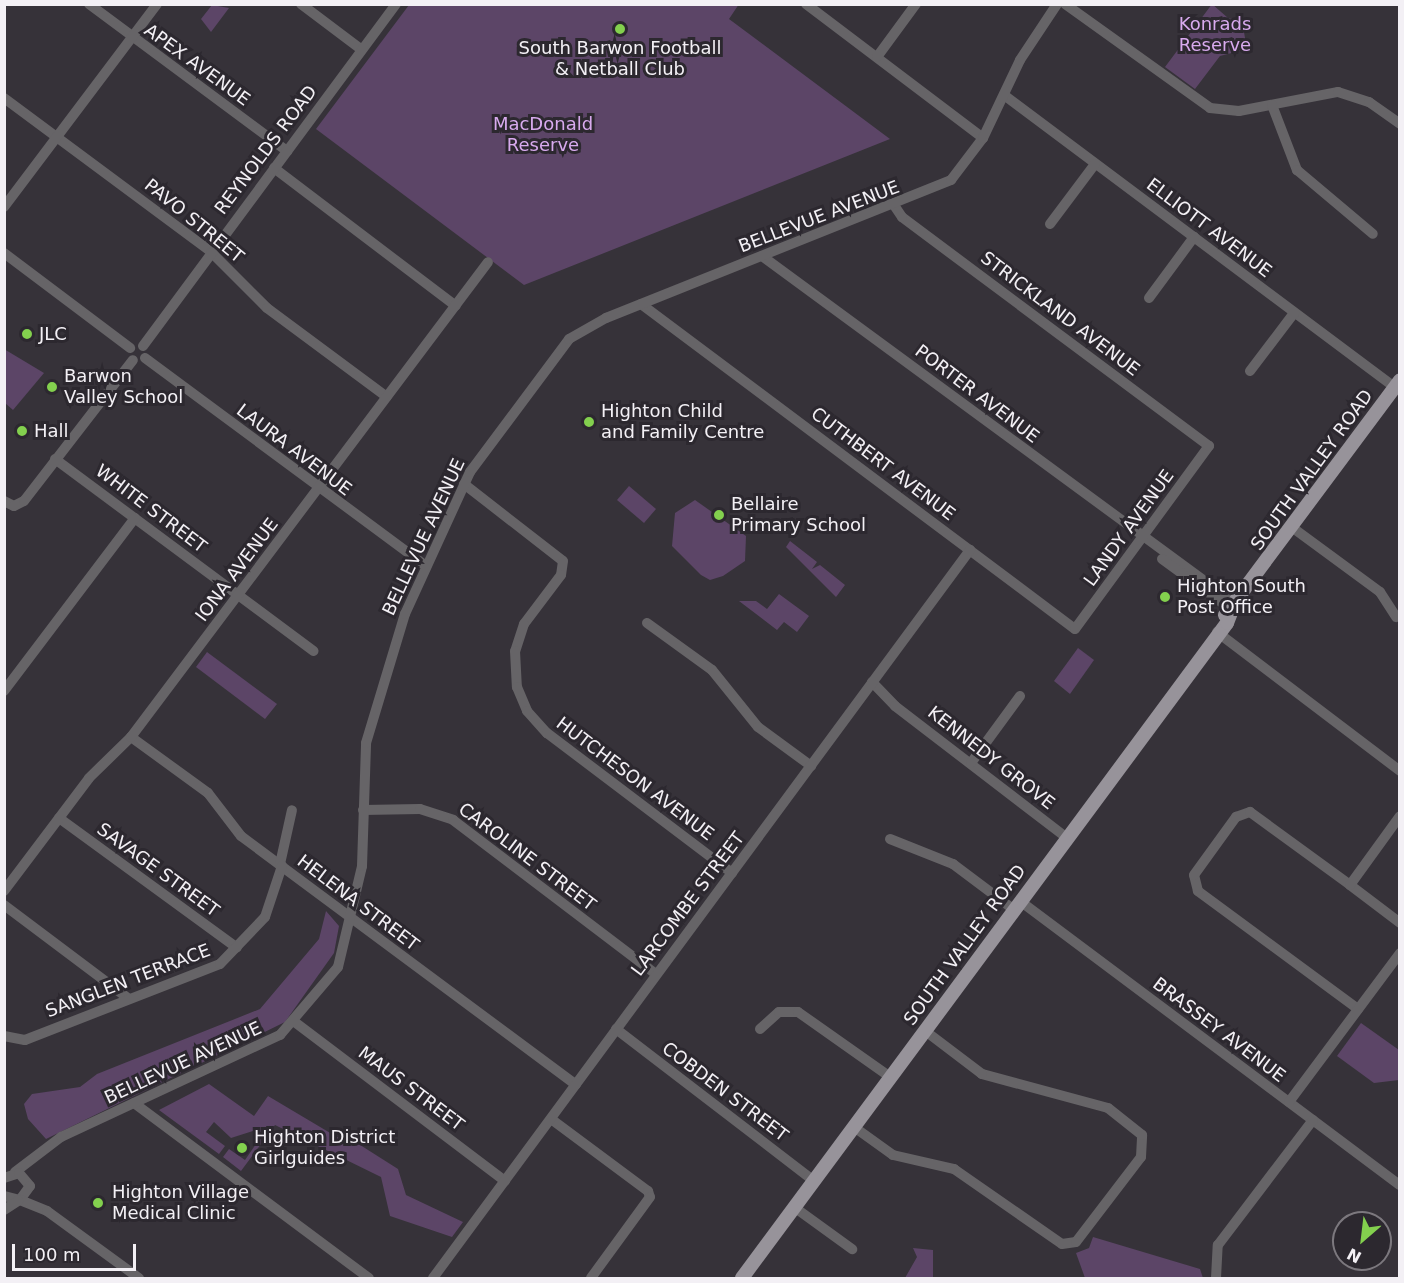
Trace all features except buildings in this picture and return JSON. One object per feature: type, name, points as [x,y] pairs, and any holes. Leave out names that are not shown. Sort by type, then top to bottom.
[{"type":"main road","name":"SOUTH VALLEY ROAD","points":[[742,1278],[1215,635],[1397,383]]},
{"type":"street","name":"APEX AVENUE","points":[[89,4],[286,151]]},
{"type":"street","points":[[4,207],[157,4]]},
{"type":"street","points":[[301,4],[362,50]]},
{"type":"street","name":"REYNOLDS ROAD","points":[[143,346],[396,4]]},
{"type":"street","points":[[806,4],[983,138]]},
{"type":"street","points":[[877,57],[916,4]]},
{"type":"street","name":"BELLEVUE AVENUE","points":[[9,1173],[45,1150],[134,1103],[268,1043],[296,1023],[338,967],[352,920],[362,866],[366,743],[389,658],[426,566],[464,484],[569,339],[641,304],[951,180],[983,138],[1029,45],[1057,4]]},
{"type":"street","points":[[1065,4],[1210,108],[1239,111],[1338,92],[1369,102],[1400,124]]},
{"type":"street","name":"ELLIOTT AVENUE","points":[[1004,95],[1294,313],[1397,383]]},
{"type":"street","name":"PAVO STREET","points":[[4,98],[211,252],[267,308],[387,398]]},
{"type":"street","points":[[1272,105],[1297,170],[1372,234]]},
{"type":"street","points":[[1050,224],[1095,164]]},
{"type":"street","points":[[274,168],[456,306]]},
{"type":"street","name":"STRICKLAND AVENUE","points":[[894,204],[902,217],[1209,446]]},
{"type":"street","points":[[1149,297],[1194,237]]},
{"type":"street","points":[[785,247],[784,266],[792,276]]},
{"type":"street","points":[[4,253],[130,348],[133,360]]},
{"type":"street","name":"PORTER AVENUE","points":[[762,256],[792,276],[1142,538],[1150,550],[1234,607]]},
{"type":"street","name":"IONA AVENUE","points":[[4,891],[89,778],[131,737],[488,262]]},
{"type":"street","name":"CUTHBERT AVENUE","points":[[658,297],[671,324]]},
{"type":"street","name":"CUTHBERT AVENUE","points":[[641,304],[671,324],[1075,629]]},
{"type":"street","points":[[1250,371],[1294,313]]},
{"type":"street","points":[[4,501],[17,506],[133,360],[145,358],[143,346],[130,348]]},
{"type":"street","name":"LAURA AVENUE","points":[[145,358],[318,489],[426,566]]},
{"type":"street","name":"LANDY AVENUE","points":[[1075,629],[1209,446]]},
{"type":"street","name":"WHITE STREET","points":[[55,459],[314,651]]},
{"type":"street","name":"HUTCHESON AVENUE","points":[[464,484],[564,561],[561,575],[524,624],[515,651],[517,687],[527,711],[547,733],[732,873]]},
{"type":"street","points":[[4,691],[135,518]]},
{"type":"street","points":[[1293,528],[1380,592],[1396,617]]},
{"type":"street","name":"LARCOMBE STREET","points":[[433,1278],[970,550]]},
{"type":"street","points":[[647,623],[712,670],[758,727],[811,766]]},
{"type":"street","points":[[1215,635],[1400,771]]},
{"type":"street","name":"KENNEDY GROVE","points":[[872,682],[895,706],[1066,837]]},
{"type":"street","name":"KENNEDY GROVE","points":[[865,692],[895,706]]},
{"type":"street","points":[[971,763],[1020,696]]},
{"type":"street","name":"HELENA STREET","points":[[131,737],[208,793],[239,834],[576,1085]]},
{"type":"street","name":"CAROLINE STREET","points":[[363,810],[420,809],[453,820],[656,974]]},
{"type":"street","name":"SANGLEN TERRACE","points":[[4,1036],[25,1040],[220,964],[265,917],[281,865],[292,810]]},
{"type":"street","points":[[1358,1009],[1198,891],[1193,880],[1236,817],[1250,812],[1400,923]]},
{"type":"street","points":[[1350,885],[1400,816]]},
{"type":"street","name":"SAVAGE STREET","points":[[59,818],[237,948]]},
{"type":"street","name":"BRASSEY AVENUE","points":[[890,839],[953,864],[1016,905],[1400,1185]]},
{"type":"street","points":[[4,905],[129,999]]},
{"type":"street","points":[[1289,1102],[1400,953]]},
{"type":"street","points":[[760,1029],[779,1012],[798,1012],[890,1077]]},
{"type":"street","name":"MAUS STREET","points":[[296,1023],[505,1181]]},
{"type":"street","name":"COBDEN STREET","points":[[616,1029],[814,1180]]},
{"type":"street","points":[[854,1127],[899,1157],[954,1168],[1062,1244],[1076,1242],[1141,1157],[1142,1135],[1108,1108],[982,1074],[924,1030]]},
{"type":"street","points":[[134,1103],[369,1278]]},
{"type":"street","points":[[551,1119],[650,1197],[591,1278]]},
{"type":"street","points":[[1216,1278],[1218,1245],[1313,1120]]},
{"type":"street","points":[[4,1210],[19,1201],[30,1185],[45,1150]]},
{"type":"street","points":[[9,1173],[30,1185],[60,1220]]},
{"type":"street","points":[[4,1196],[60,1220],[139,1278]]},
{"type":"street","points":[[794,1208],[852,1249]]},
{"type":"green space","name":"MacDonald Reserve","points":[[739,4],[729,19],[890,139],[524,285],[316,129],[409,5]]},
{"type":"green space","name":"Konrads Reserve","points":[[1212,4],[1228,18],[1242,21],[1247,49],[1220,56],[1195,89],[1165,67]]},
{"type":"green space","points":[[212,5],[229,8],[211,32],[201,19]]},
{"type":"green space","points":[[4,349],[44,373],[13,410],[5,403]]},
{"type":"green space","points":[[629,486],[656,509],[644,523],[617,500]]},
{"type":"green space","points":[[695,500],[746,536],[745,561],[723,576],[710,580],[701,575],[672,546],[675,513]]},
{"type":"green space","points":[[790,541],[817,562],[812,569],[820,565],[845,585],[836,597],[786,547]]},
{"type":"green space","points":[[779,594],[809,616],[797,632],[784,622],[777,630],[739,601],[756,601],[767,609]]},
{"type":"green space","points":[[1078,648],[1094,660],[1070,694],[1054,681]]},
{"type":"green space","points":[[207,652],[277,704],[265,719],[196,667]]},
{"type":"green space","points":[[326,911],[339,926],[334,953],[285,1022],[46,1139],[28,1119],[24,1104],[32,1094],[80,1087],[97,1074],[260,1009],[319,939]]},
{"type":"green space","points":[[1361,1023],[1399,1050],[1399,1080],[1374,1083],[1337,1056]]},
{"type":"green space","points":[[209,1084],[254,1116],[268,1096],[342,1140],[346,1136],[398,1169],[406,1195],[463,1222],[452,1237],[390,1216],[381,1177],[275,1125],[241,1171],[223,1157],[229,1149],[245,1160],[263,1134],[256,1130],[231,1138],[214,1122],[206,1132],[225,1146],[219,1154],[159,1110]]},
{"type":"green space","points":[[1093,1237],[1200,1269],[1203,1278],[1085,1278],[1076,1253],[1089,1248]]},
{"type":"green space","points":[[913,1248],[933,1250],[933,1278],[905,1278],[917,1257]]},
{"type":"place","name":"South Barwon Football & Netball Club","points":[[620,29]]},
{"type":"place","name":"JLC","points":[[27,334]]},
{"type":"place","name":"Barwon Valley School","points":[[52,387]]},
{"type":"place","name":"Highton Child and Family Centre","points":[[589,422]]},
{"type":"place","name":"Hall","points":[[22,431]]},
{"type":"place","name":"Bellaire Primary School","points":[[719,515]]},
{"type":"place","name":"Highton South Post Office","points":[[1165,597]]},
{"type":"place","name":"Highton District Girlguides","points":[[242,1148]]},
{"type":"place","name":"Highton Village Medical Clinic","points":[[98,1203]]}]
